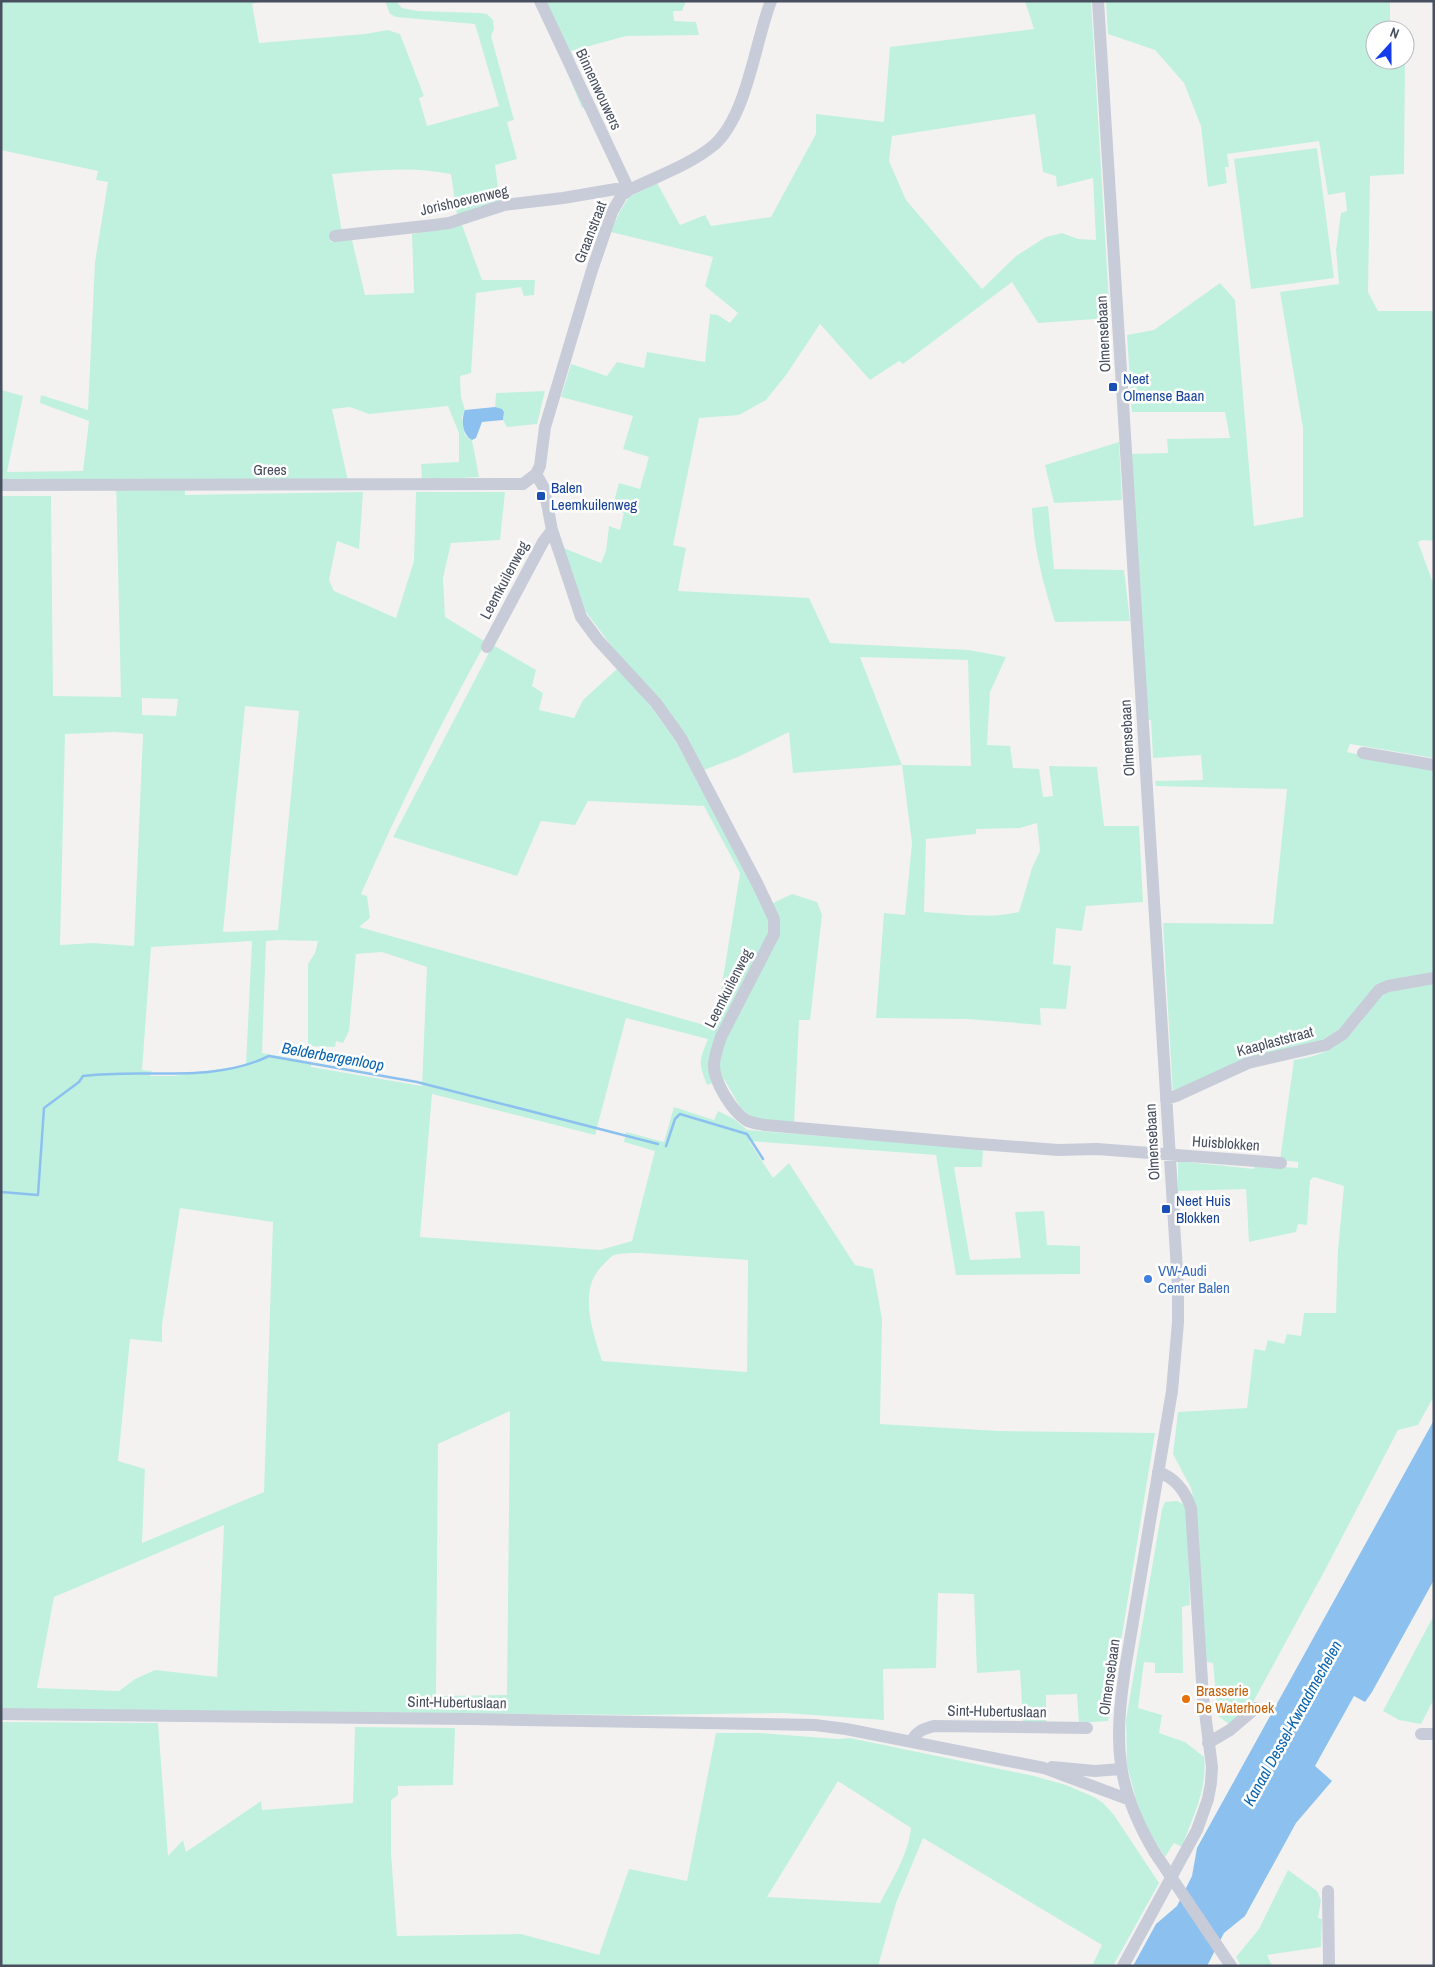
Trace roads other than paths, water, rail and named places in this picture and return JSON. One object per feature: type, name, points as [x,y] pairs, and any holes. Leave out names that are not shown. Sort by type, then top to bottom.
[{"type":"street","name":"Binnenwouwers","points":[[540,1],[629,190]]},
{"type":"street","name":"Graanstraat","points":[[536,474],[540,466],[545,427],[592,270],[612,212],[622,195],[629,190],[702,154],[720,138],[732,120],[742,97],[771,1]]},
{"type":"street","name":"Olmensebaan","points":[[1098,1],[1166,1099],[1178,1322],[1173,1382],[1119,1709],[1118,1729],[1121,1768],[1130,1800],[1146,1836],[1231,1966]]},
{"type":"street","name":"Jorishoevenweg","points":[[335,236],[450,223],[504,205],[616,189],[629,190]]},
{"type":"street","name":"Grees","points":[[1,485],[518,485],[528,481],[536,474]]},
{"type":"street","name":"Leemkuilenweg","points":[[536,474],[544,488],[552,530],[581,617],[598,640],[656,703],[681,738],[774,919],[774,934],[717,1048],[714,1065],[716,1078],[726,1097],[739,1114],[748,1122],[774,1126],[1058,1150],[1097,1149],[1169,1155]]},
{"type":"street","name":"Leemkuilenweg","points":[[487,647],[552,530]]},
{"type":"street","points":[[1363,753],[1434,765]]},
{"type":"street","name":"Kaaplaststraat","points":[[1166,1099],[1248,1063],[1326,1045],[1343,1034],[1379,990],[1388,986],[1434,978]]},
{"type":"street","name":"Huisblokken","points":[[1169,1155],[1281,1163]]},
{"type":"street","points":[[1123,1966],[1197,1830],[1208,1799],[1211,1783],[1212,1767],[1203,1687],[1191,1508],[1188,1498],[1178,1484],[1168,1475],[1158,1472]]},
{"type":"street","points":[[1208,1743],[1230,1730],[1256,1708]]},
{"type":"street","name":"Sint-Hubertuslaan","points":[[1,1714],[777,1724],[846,1728],[1044,1768],[1130,1800]]},
{"type":"street","name":"Sint-Hubertuslaan","points":[[912,1741],[915,1734],[934,1726],[1087,1728]]},
{"type":"street","name":"Sint-Hubertuslaan","points":[[1044,1768],[1056,1767],[1095,1772],[1121,1768]]},
{"type":"street","points":[[1328,1891],[1329,1966]]},
{"type":"water","points":[[495,407],[502,409],[504,412],[503,420],[482,422],[476,438],[472,440],[469,438],[463,426],[465,410]]},
{"type":"water","name":"Kanaal Dessel-Kwaadmechelen","points":[[1434,1420],[1434,1580],[1372,1692],[1365,1702],[1354,1696],[1315,1766],[1332,1781],[1296,1823],[1245,1916],[1224,1933],[1207,1966],[1133,1966],[1156,1924],[1177,1906],[1192,1876],[1197,1848]]},
{"type":"waterway","name":"Belderbergenloop","points":[[1,1192],[38,1195],[44,1108],[79,1082],[83,1076],[130,1073],[201,1073],[247,1065],[269,1056],[417,1082],[658,1144]]},
{"type":"waterway","name":"Belderbergenloop","points":[[666,1146],[675,1119],[680,1114],[747,1134],[763,1159]]},
{"type":"place","name":"Neet Olmense Baan","points":[[1113,387]]},
{"type":"place","name":"Balen Leemkuilenweg","points":[[541,496]]},
{"type":"place","name":"Neet Huis Blokken","points":[[1166,1209]]},
{"type":"place","name":"VW-Audi Center Balen","points":[[1148,1279]]},
{"type":"place","name":"Brasserie De Waterhoek","points":[[1186,1699]]}]
